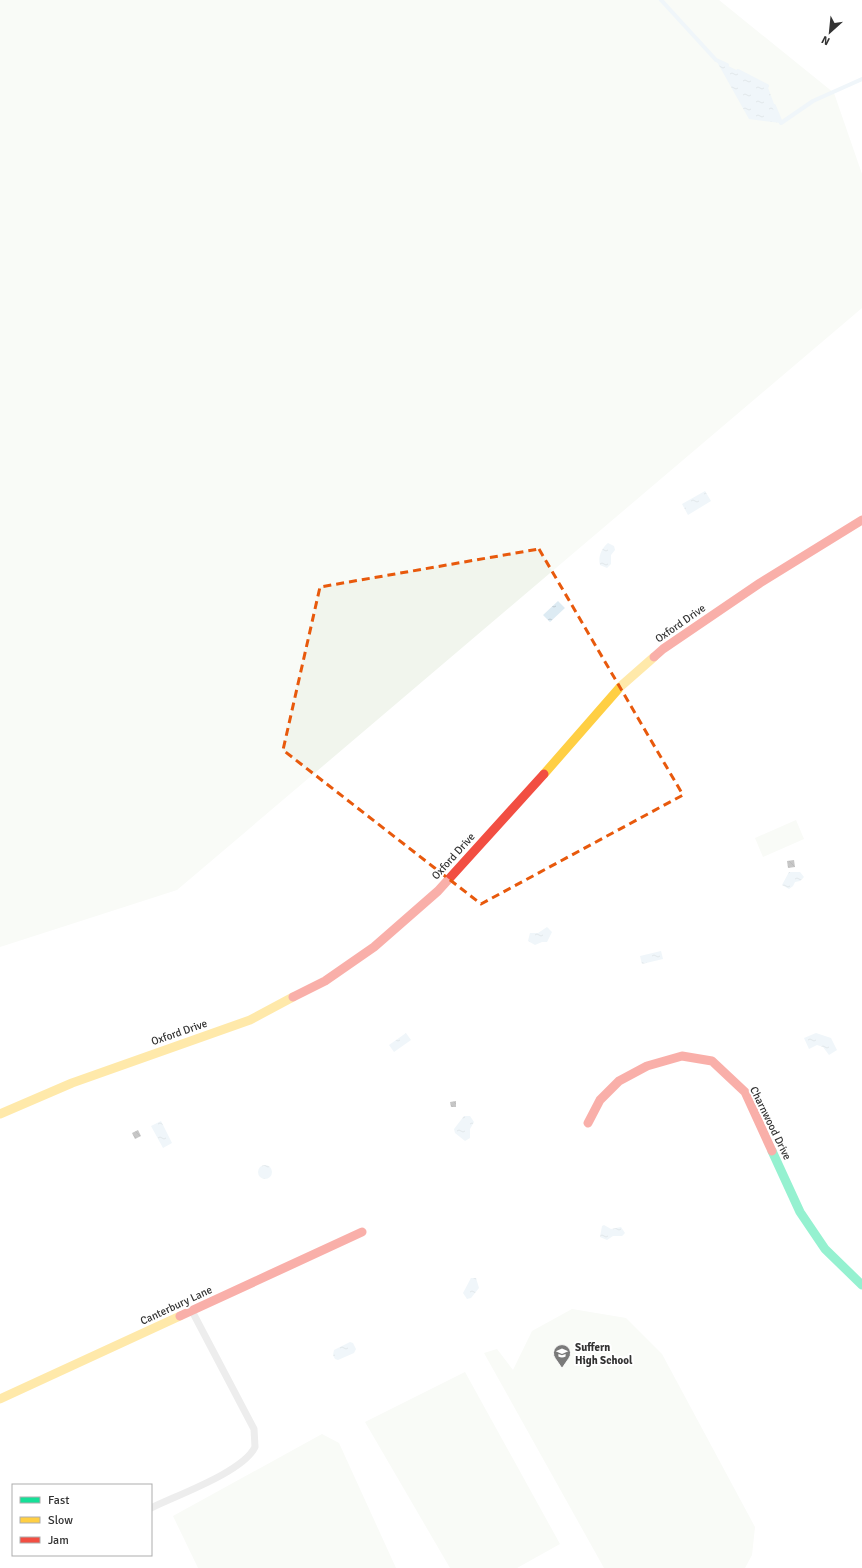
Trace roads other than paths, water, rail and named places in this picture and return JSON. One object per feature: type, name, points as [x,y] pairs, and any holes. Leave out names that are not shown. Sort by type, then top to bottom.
[{"type":"street","name":"Oxford Drive","points":[[0,1114],[72,1083],[250,1020],[324,981],[374,947],[438,891],[564,752],[621,686],[663,649],[760,583],[862,520]]},
{"type":"street","name":"Charnwood Drive","points":[[588,1123],[600,1100],[619,1081],[647,1066],[682,1056],[712,1061],[745,1092],[800,1212],[825,1249],[862,1285]]},
{"type":"street","name":"Canterbury Lane","points":[[0,1399],[362,1232]]},
{"type":"lane","points":[[152,1508],[227,1472],[246,1460],[255,1447],[254,1429],[192,1310]]},
{"type":"water","points":[[716,60],[767,85],[781,123],[749,119]]},
{"type":"water","points":[[705,491],[711,501],[688,515],[682,504]]},
{"type":"water","points":[[608,543],[614,546],[615,550],[611,555],[611,564],[607,568],[600,565],[599,559],[602,550]]},
{"type":"water","points":[[558,601],[565,608],[550,622],[543,615]]},
{"type":"water","points":[[789,872],[800,872],[804,877],[800,881],[795,882],[789,889],[782,885]]},
{"type":"water","points":[[547,927],[552,932],[547,942],[542,942],[535,945],[528,941],[530,933],[538,933]]},
{"type":"water","points":[[661,951],[663,959],[642,964],[640,956]]},
{"type":"water","points":[[406,1033],[411,1040],[394,1052],[389,1045]]},
{"type":"water","points":[[816,1033],[831,1038],[837,1050],[829,1055],[823,1047],[817,1045],[809,1049],[804,1038]]},
{"type":"water","points":[[464,1116],[470,1116],[474,1122],[470,1129],[470,1138],[465,1141],[455,1133],[454,1129]]},
{"type":"water","points":[[161,1121],[172,1143],[163,1148],[151,1126]]},
{"type":"water","points":[[265,1165],[270,1167],[272,1172],[270,1177],[265,1179],[260,1177],[258,1172],[260,1167]]},
{"type":"water","points":[[604,1225],[611,1229],[621,1227],[625,1233],[622,1236],[613,1236],[607,1240],[600,1237],[602,1226]]},
{"type":"water","points":[[471,1278],[476,1278],[479,1288],[471,1298],[467,1299],[463,1293]]},
{"type":"water","points":[[350,1342],[353,1343],[356,1349],[354,1353],[338,1360],[335,1359],[333,1355],[334,1350]]},
{"type":"waterway","points":[[661,0],[716,60],[727,65]]},
{"type":"waterway","points":[[738,71],[767,86]]},
{"type":"waterway","points":[[774,106],[781,123],[813,101],[862,79]]},
{"type":"place","name":"Suffern High School","points":[[562,1368]]}]
